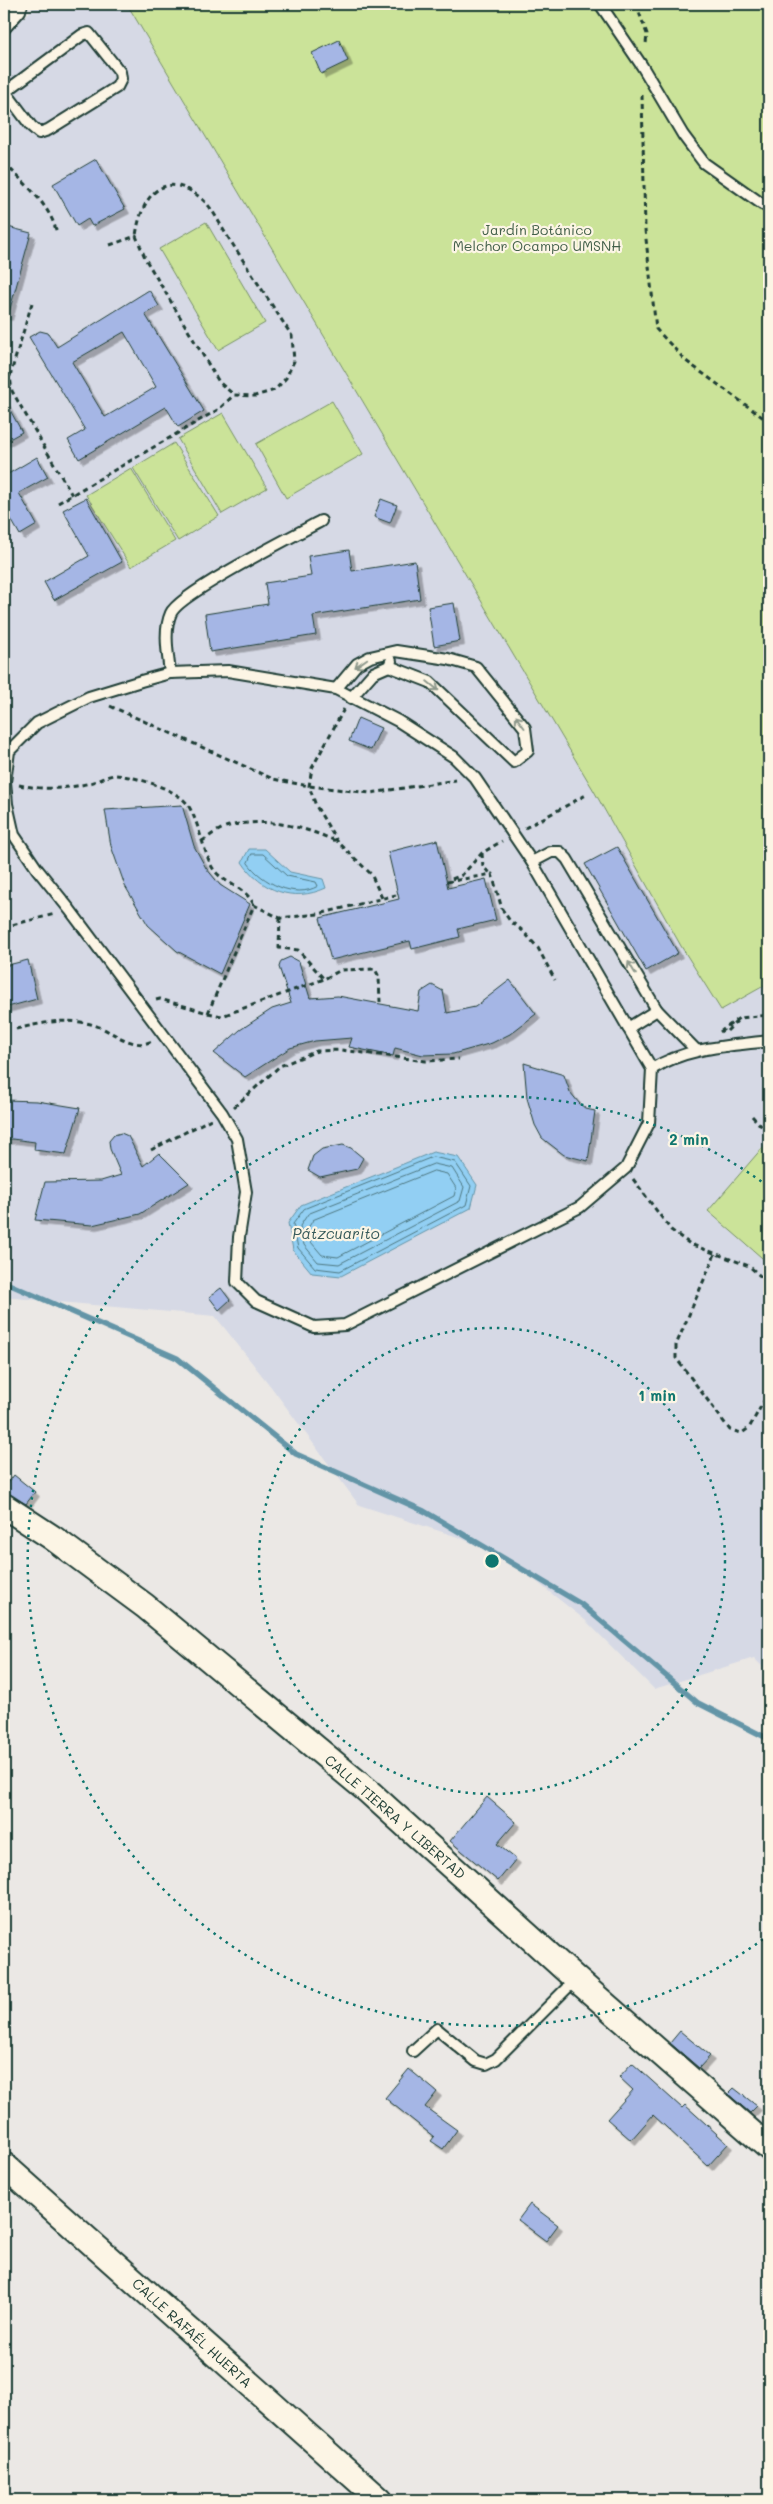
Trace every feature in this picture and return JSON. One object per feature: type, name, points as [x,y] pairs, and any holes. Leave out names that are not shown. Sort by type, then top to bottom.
[{"type":"main road","points":[[4,9],[13,4]]},
{"type":"street","name":"CALLE TIERRA Y LIBERTAD","points":[[4,1506],[53,1538],[145,1606],[369,1792],[576,1979],[769,2148]]},
{"type":"street","name":"CALLE RAFAÉL HUERTA","points":[[4,2165],[380,2500]]},
{"type":"lane","points":[[4,29],[26,4]]},
{"type":"lane","points":[[600,4],[642,66],[683,135],[704,163],[769,207]]},
{"type":"lane","points":[[89,33],[120,72],[121,79],[117,87],[48,130],[39,132],[31,126],[4,91],[82,35],[89,33]]},
{"type":"lane","points":[[170,673],[166,625],[172,610],[195,591],[321,521]]},
{"type":"lane","points":[[336,689],[357,664],[370,656],[396,651],[448,658],[476,667],[525,728],[528,751],[514,762],[430,682],[389,666]]},
{"type":"lane","points":[[351,698],[372,673],[389,666],[396,651]]},
{"type":"lane","points":[[228,671],[336,689],[406,726],[454,757],[475,778],[532,862],[652,1069],[649,1123],[626,1168],[580,1207],[344,1325],[314,1327],[256,1301],[237,1282],[239,1237],[246,1192],[237,1139],[222,1113],[70,910],[37,869],[14,835],[5,767],[6,752],[37,723],[89,697],[170,673],[228,671]]},
{"type":"lane","points":[[532,862],[551,852],[560,852],[567,860],[657,1010],[696,1050]]},
{"type":"lane","points":[[628,1028],[657,1010]]},
{"type":"lane","points":[[652,1069],[669,1059],[696,1050],[769,1041]]},
{"type":"lane","points":[[413,2051],[437,2030],[476,2061],[486,2064],[496,2059],[576,1979]]},
{"type":"path","points":[[636,4],[647,34],[642,66],[645,230],[656,329],[686,361],[769,422]]},
{"type":"path","points":[[4,163],[40,200],[54,220],[58,234]]},
{"type":"path","points":[[179,186],[204,200],[292,336],[294,361],[286,378],[275,390],[255,396],[234,395],[219,382],[146,260],[136,236],[138,216],[146,198],[159,188],[179,186]]},
{"type":"path","points":[[110,245],[136,236]]},
{"type":"path","points":[[32,303],[10,376],[12,391],[72,495]]},
{"type":"path","points":[[58,503],[218,409],[234,395]]},
{"type":"path","points":[[89,697],[273,779],[309,786],[371,793],[475,778]]},
{"type":"path","points":[[351,698],[312,768],[309,786],[316,806],[337,841],[371,874],[383,898]]},
{"type":"path","points":[[6,782],[34,788],[68,788],[115,775],[147,782],[176,793],[187,804],[211,867],[225,880],[241,888],[250,896],[254,905],[280,918],[319,914],[396,895]]},
{"type":"path","points":[[492,874],[447,882],[462,875],[482,853],[586,795]]},
{"type":"path","points":[[202,841],[228,826],[263,822],[303,827],[337,841]]},
{"type":"path","points":[[482,853],[483,868],[492,874],[502,909],[510,921],[523,931],[538,948],[555,980]]},
{"type":"path","points":[[208,1013],[254,905]]},
{"type":"path","points":[[4,927],[70,910]]},
{"type":"path","points":[[280,918],[279,948],[298,950],[324,978]]},
{"type":"path","points":[[140,1003],[160,999],[222,1016],[341,970],[375,969],[379,977],[380,1002]]},
{"type":"path","points":[[696,1050],[739,1018],[769,1015]]},
{"type":"path","points":[[708,1049],[739,1020],[769,1015]]},
{"type":"path","points":[[16,1029],[55,1020],[94,1025],[120,1039],[147,1044],[163,1036]]},
{"type":"path","points":[[151,1150],[237,1106],[280,1066],[317,1051],[341,1050],[426,1061],[459,1059]]},
{"type":"path","points":[[752,1116],[763,1128],[769,1125]]},
{"type":"path","points":[[626,1168],[672,1230],[690,1244],[749,1266],[769,1284]]},
{"type":"path","points":[[715,1254],[676,1346],[676,1358],[730,1430],[742,1433],[749,1428],[769,1392]]},
{"type":"shaded area","points":[[39,4],[127,4],[594,791],[681,946],[721,1010],[769,983],[769,1673],[754,1658],[654,1689],[585,1620],[508,1559],[458,1537],[359,1505],[272,1388],[215,1316],[4,1297],[4,35]]},
{"type":"green space","name":"Jardín Botánico Melchor Ocampo UMSNH","points":[[127,4],[769,4],[769,983],[721,1010],[681,946],[594,791]]},
{"type":"green space","points":[[206,222],[265,323],[218,350],[159,249]]},
{"type":"green space","points":[[332,401],[363,454],[286,498],[256,444]]},
{"type":"green space","points":[[223,413],[267,488],[222,514],[178,439]]},
{"type":"green space","points":[[174,443],[219,516],[178,541],[133,468]]},
{"type":"green space","points":[[131,468],[175,541],[131,567],[86,495]]},
{"type":"green space","points":[[769,1140],[769,1264],[708,1211]]},
{"type":"water","points":[[249,849],[265,849],[290,872],[323,879],[326,888],[302,894],[290,894],[268,887],[258,880],[242,862]]},
{"type":"water","name":"Pátzcuarito","points":[[433,1152],[458,1157],[477,1185],[471,1208],[341,1276],[312,1273],[293,1250],[288,1223],[301,1205]]},
{"type":"building","points":[[339,40],[348,61],[321,74],[312,53]]},
{"type":"building","points":[[96,159],[125,209],[92,226],[88,219],[77,226],[53,184]]},
{"type":"building","points":[[4,226],[31,233],[8,316],[4,315]]},
{"type":"building","points":[[149,290],[159,306],[145,314],[204,411],[178,427],[166,407],[79,459],[68,440],[85,430],[29,337],[40,331],[48,333],[57,347]],"holes":[[[124,332],[156,387],[105,417],[72,362]]]},
{"type":"building","points":[[4,399],[22,432],[4,442]]},
{"type":"building","points":[[37,457],[48,477],[19,493],[37,525],[20,535],[4,507],[4,466],[8,474]]},
{"type":"building","points":[[86,498],[122,562],[54,600],[44,582],[89,556],[63,510]]},
{"type":"building","points":[[381,499],[397,505],[390,523],[374,517]]},
{"type":"building","points":[[349,550],[352,571],[415,561],[420,599],[313,616],[316,635],[210,652],[205,614],[268,604],[265,583],[311,576],[308,556]]},
{"type":"building","points":[[454,603],[460,641],[434,646],[428,607]]},
{"type":"building","points":[[358,718],[381,728],[371,750],[349,741]]},
{"type":"building","points":[[182,805],[194,846],[206,868],[220,885],[250,904],[220,974],[177,951],[148,925],[125,886],[111,846],[105,810]]},
{"type":"building","points":[[437,840],[448,888],[486,879],[496,920],[458,929],[460,937],[412,949],[410,941],[331,960],[320,918],[399,899],[388,852]]},
{"type":"building","points":[[617,847],[678,953],[646,971],[585,864]]},
{"type":"building","points":[[290,957],[299,962],[310,998],[338,996],[418,1011],[421,992],[432,985],[443,991],[447,1013],[475,1007],[510,980],[536,1014],[510,1034],[492,1043],[453,1054],[423,1055],[395,1048],[393,1056],[349,1047],[352,1038],[315,1041],[290,1048],[245,1077],[214,1053],[240,1030],[272,1009],[291,1003],[279,967],[281,961]]},
{"type":"building","points":[[28,960],[37,999],[4,1008],[4,966]]},
{"type":"building","points":[[524,1063],[564,1075],[570,1092],[579,1103],[586,1109],[595,1111],[588,1161],[564,1155],[542,1138],[535,1125],[527,1098]]},
{"type":"building","points":[[4,1100],[37,1101],[80,1108],[66,1154],[34,1150],[35,1142],[12,1139],[4,1140]]},
{"type":"building","points":[[121,1133],[128,1136],[143,1166],[159,1153],[189,1183],[140,1214],[92,1225],[35,1220],[45,1182],[101,1181],[121,1175],[110,1149],[109,1141],[114,1135]]},
{"type":"building","points":[[343,1145],[351,1148],[363,1158],[357,1169],[320,1177],[308,1170],[313,1156],[322,1149]]},
{"type":"building","points":[[221,1288],[230,1300],[219,1310],[209,1297]]},
{"type":"building","points":[[14,1475],[35,1492],[26,1504],[4,1492],[4,1489]]},
{"type":"building","points":[[487,1797],[516,1822],[497,1844],[516,1859],[498,1881],[450,1841]]},
{"type":"building","points":[[680,2031],[710,2056],[699,2068],[670,2043]]},
{"type":"building","points":[[632,2063],[682,2108],[685,2105],[728,2144],[708,2166],[653,2115],[631,2140],[607,2119],[633,2090],[619,2077]]},
{"type":"building","points":[[409,2069],[437,2092],[425,2107],[457,2130],[443,2149],[431,2141],[434,2137],[385,2098]]},
{"type":"building","points":[[734,2088],[757,2106],[750,2113],[728,2094]]},
{"type":"building","points":[[530,2204],[558,2225],[546,2241],[518,2220]]},
{"type":"waterway","points":[[4,1282],[177,1358],[296,1454],[424,1511],[581,1604],[698,1703],[769,1739]]}]
